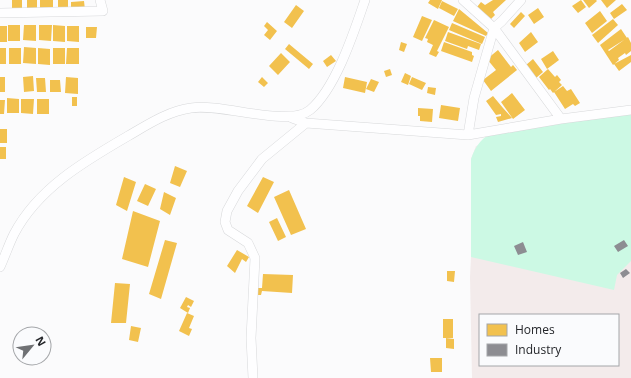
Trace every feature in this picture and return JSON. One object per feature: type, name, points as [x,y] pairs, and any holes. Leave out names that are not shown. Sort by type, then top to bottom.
[{"type":"street","points":[[0,13],[102,11],[100,0]]},
{"type":"street","points":[[292,118],[309,110],[321,97],[340,66],[352,38],[365,0]]},
{"type":"street","points":[[463,0],[494,28],[561,119]]},
{"type":"street","points":[[468,135],[474,98],[494,28],[520,0]]},
{"type":"street","points":[[0,267],[15,233],[33,208],[57,182],[85,161],[160,118],[191,108],[226,108],[292,118],[306,124],[468,135],[561,119],[631,110]]},
{"type":"street","points":[[253,378],[251,338],[255,258],[248,243],[228,230],[225,222],[227,211],[238,191],[262,159],[306,124]]},
{"type":"shaded area","points":[[631,114],[631,378],[472,378],[470,277],[471,159],[476,146]]},
{"type":"green space","points":[[631,114],[631,261],[617,275],[614,290],[471,257],[471,159],[477,146],[483,139],[496,131]]},
{"type":"building: Homes","points":[[12,0],[22,0],[22,12],[12,12]]},
{"type":"building: Homes","points":[[27,0],[37,0],[37,12],[27,12]]},
{"type":"building: Homes","points":[[40,0],[53,0],[53,11],[40,11]]},
{"type":"building: Homes","points":[[58,0],[68,0],[68,10],[58,9]]},
{"type":"building: Homes","points":[[430,0],[442,0],[438,9],[428,3]]},
{"type":"building: Homes","points":[[493,0],[506,0],[493,12],[495,15],[491,19],[477,7],[481,2],[485,5]]},
{"type":"building: Homes","points":[[581,0],[586,7],[578,13],[572,6]]},
{"type":"building: Homes","points":[[583,0],[596,0],[597,1],[589,8]]},
{"type":"building: Homes","points":[[601,0],[616,0],[607,8]]},
{"type":"building: Homes","points":[[84,1],[85,10],[71,11],[71,2]]},
{"type":"building: Homes","points":[[442,1],[458,9],[454,16],[439,8]]},
{"type":"building: Homes","points":[[622,4],[627,10],[614,19],[610,13]]},
{"type":"building: Homes","points":[[296,5],[304,11],[292,28],[284,22]]},
{"type":"building: Homes","points":[[538,8],[544,17],[534,24],[528,15]]},
{"type":"building: Homes","points":[[459,9],[488,33],[486,36],[453,21]]},
{"type":"building: Homes","points":[[600,11],[607,21],[592,33],[585,23]]},
{"type":"building: Homes","points":[[521,12],[525,16],[514,28],[510,24]]},
{"type":"building: Homes","points":[[422,16],[432,20],[422,41],[413,37]]},
{"type":"building: Homes","points":[[613,19],[618,25],[598,43],[592,35]]},
{"type":"building: Homes","points":[[434,20],[449,27],[437,51],[439,52],[436,57],[429,54],[433,45],[427,42],[428,39],[425,38]]},
{"type":"building: Homes","points":[[267,22],[277,31],[270,40],[264,35],[268,30],[264,26]]},
{"type":"building: Homes","points":[[452,23],[485,37],[482,44],[449,30]]},
{"type":"building: Homes","points":[[8,25],[20,25],[20,41],[8,41]]},
{"type":"building: Homes","points":[[24,25],[36,25],[36,41],[23,40]]},
{"type":"building: Homes","points":[[39,25],[52,25],[51,41],[39,40]]},
{"type":"building: Homes","points":[[53,25],[65,26],[65,42],[53,41]]},
{"type":"building: Homes","points":[[0,26],[7,26],[7,42],[0,42]]},
{"type":"building: Homes","points":[[67,26],[79,26],[79,42],[67,41]]},
{"type":"building: Homes","points":[[86,27],[97,27],[96,38],[86,38]]},
{"type":"building: Homes","points":[[621,29],[631,43],[631,51],[618,58],[619,60],[613,65],[600,45]],"holes":[[[624,40],[609,51],[608,50]]]},
{"type":"building: Homes","points":[[448,32],[481,44],[479,50],[468,46],[467,49],[445,41]]},
{"type":"building: Homes","points":[[531,32],[538,42],[525,52],[519,43]]},
{"type":"building: Homes","points":[[401,42],[407,44],[404,52],[399,50]]},
{"type":"building: Homes","points":[[444,42],[472,52],[472,55],[474,56],[472,62],[441,51]]},
{"type":"building: Homes","points":[[289,44],[313,64],[309,69],[285,49]]},
{"type":"building: Homes","points":[[24,47],[36,48],[36,64],[23,63]]},
{"type":"building: Homes","points":[[0,48],[6,48],[6,64],[0,64]]},
{"type":"building: Homes","points":[[9,48],[21,48],[21,64],[9,64]]},
{"type":"building: Homes","points":[[38,48],[50,49],[50,65],[38,64]]},
{"type":"building: Homes","points":[[53,48],[65,48],[65,64],[53,64]]},
{"type":"building: Homes","points":[[67,48],[79,48],[79,64],[66,64]]},
{"type":"building: Homes","points":[[498,50],[511,67],[513,65],[517,70],[491,91],[483,80],[496,70],[487,59]]},
{"type":"building: Homes","points":[[553,51],[559,60],[547,69],[541,59]]},
{"type":"building: Homes","points":[[281,53],[290,62],[278,75],[269,66]]},
{"type":"building: Homes","points":[[331,55],[336,61],[327,67],[323,61]]},
{"type":"building: Homes","points":[[631,55],[631,62],[619,71],[614,64]]},
{"type":"building: Homes","points":[[533,59],[543,72],[536,78],[526,65]]},
{"type":"building: Homes","points":[[390,69],[392,75],[386,77],[384,71]]},
{"type":"building: Homes","points":[[548,69],[555,77],[557,75],[561,80],[559,82],[562,85],[553,93],[539,77]]},
{"type":"building: Homes","points":[[405,73],[411,76],[408,85],[401,82]]},
{"type":"building: Homes","points":[[33,76],[34,91],[24,92],[23,77]]},
{"type":"building: Homes","points":[[0,77],[5,77],[5,92],[0,92]]},
{"type":"building: Homes","points":[[66,77],[78,78],[78,94],[65,93]]},
{"type":"building: Homes","points":[[262,77],[268,83],[264,87],[258,82]]},
{"type":"building: Homes","points":[[345,77],[367,82],[365,93],[343,88]]},
{"type":"building: Homes","points":[[412,77],[426,83],[422,90],[409,84]]},
{"type":"building: Homes","points":[[36,78],[45,78],[46,92],[37,92]]},
{"type":"building: Homes","points":[[371,79],[379,82],[374,92],[366,89]]},
{"type":"building: Homes","points":[[50,80],[60,80],[61,92],[50,92]]},
{"type":"building: Homes","points":[[563,86],[567,91],[571,89],[580,103],[575,106],[573,104],[565,109],[554,92]]},
{"type":"building: Homes","points":[[428,87],[436,88],[435,95],[427,93]]},
{"type":"building: Homes","points":[[512,93],[525,110],[513,119],[501,102]]},
{"type":"building: Homes","points":[[493,96],[512,118],[498,122],[496,117],[501,116],[501,114],[496,115],[486,101]]},
{"type":"building: Homes","points":[[72,97],[77,97],[77,106],[72,106]]},
{"type":"building: Homes","points":[[7,98],[19,99],[19,113],[7,113]]},
{"type":"building: Homes","points":[[21,99],[34,99],[33,114],[21,113]]},
{"type":"building: Homes","points":[[37,99],[49,99],[49,114],[37,114]]},
{"type":"building: Homes","points":[[0,100],[5,100],[4,114],[0,114]]},
{"type":"building: Homes","points":[[441,105],[460,108],[458,121],[439,118]]},
{"type":"building: Homes","points":[[418,108],[433,109],[432,122],[420,121],[420,116],[418,116]]},
{"type":"building: Homes","points":[[0,129],[7,129],[7,143],[0,143]]},
{"type":"building: Homes","points":[[0,147],[6,147],[6,159],[0,159]]},
{"type":"building: Homes","points":[[175,166],[187,171],[180,187],[170,183]]},
{"type":"building: Homes","points":[[124,177],[136,182],[127,211],[116,205]]},
{"type":"building: Homes","points":[[263,177],[274,182],[258,213],[247,206]]},
{"type":"building: Homes","points":[[145,184],[156,189],[148,206],[137,201]]},
{"type":"building: Homes","points":[[289,190],[306,229],[291,235],[274,197]]},
{"type":"building: Homes","points":[[164,192],[176,198],[170,215],[160,209]]},
{"type":"building: Homes","points":[[133,211],[160,221],[148,267],[122,259]]},
{"type":"building: Homes","points":[[277,218],[286,237],[278,241],[269,222]]},
{"type":"building: Homes","points":[[165,240],[177,243],[161,299],[149,294]]},
{"type":"building: Homes","points":[[237,250],[249,257],[246,262],[242,259],[235,273],[227,266]]},
{"type":"building: Homes","points":[[447,271],[455,271],[454,282],[447,281]]},
{"type":"building: Homes","points":[[263,274],[293,275],[292,293],[262,291],[261,295],[257,295],[258,288],[262,288]]},
{"type":"building: Homes","points":[[115,283],[130,284],[126,323],[111,323]]},
{"type":"building: Homes","points":[[186,297],[194,301],[191,307],[188,305],[187,307],[190,308],[188,313],[180,308]]},
{"type":"building: Homes","points":[[187,313],[194,316],[189,328],[192,329],[189,336],[179,331]]},
{"type":"building: Homes","points":[[443,319],[453,319],[453,338],[443,338]]},
{"type":"building: Homes","points":[[131,326],[141,328],[138,342],[129,340]]},
{"type":"building: Homes","points":[[446,338],[454,339],[454,349],[446,348]]},
{"type":"building: Homes","points":[[430,358],[442,358],[442,372],[431,372]]},
{"type":"building: Industry","points":[[624,240],[628,246],[618,252],[614,246]]},
{"type":"building: Industry","points":[[523,242],[527,252],[518,255],[514,246]]},
{"type":"building: Industry","points":[[626,269],[630,273],[623,278],[620,273]]}]
